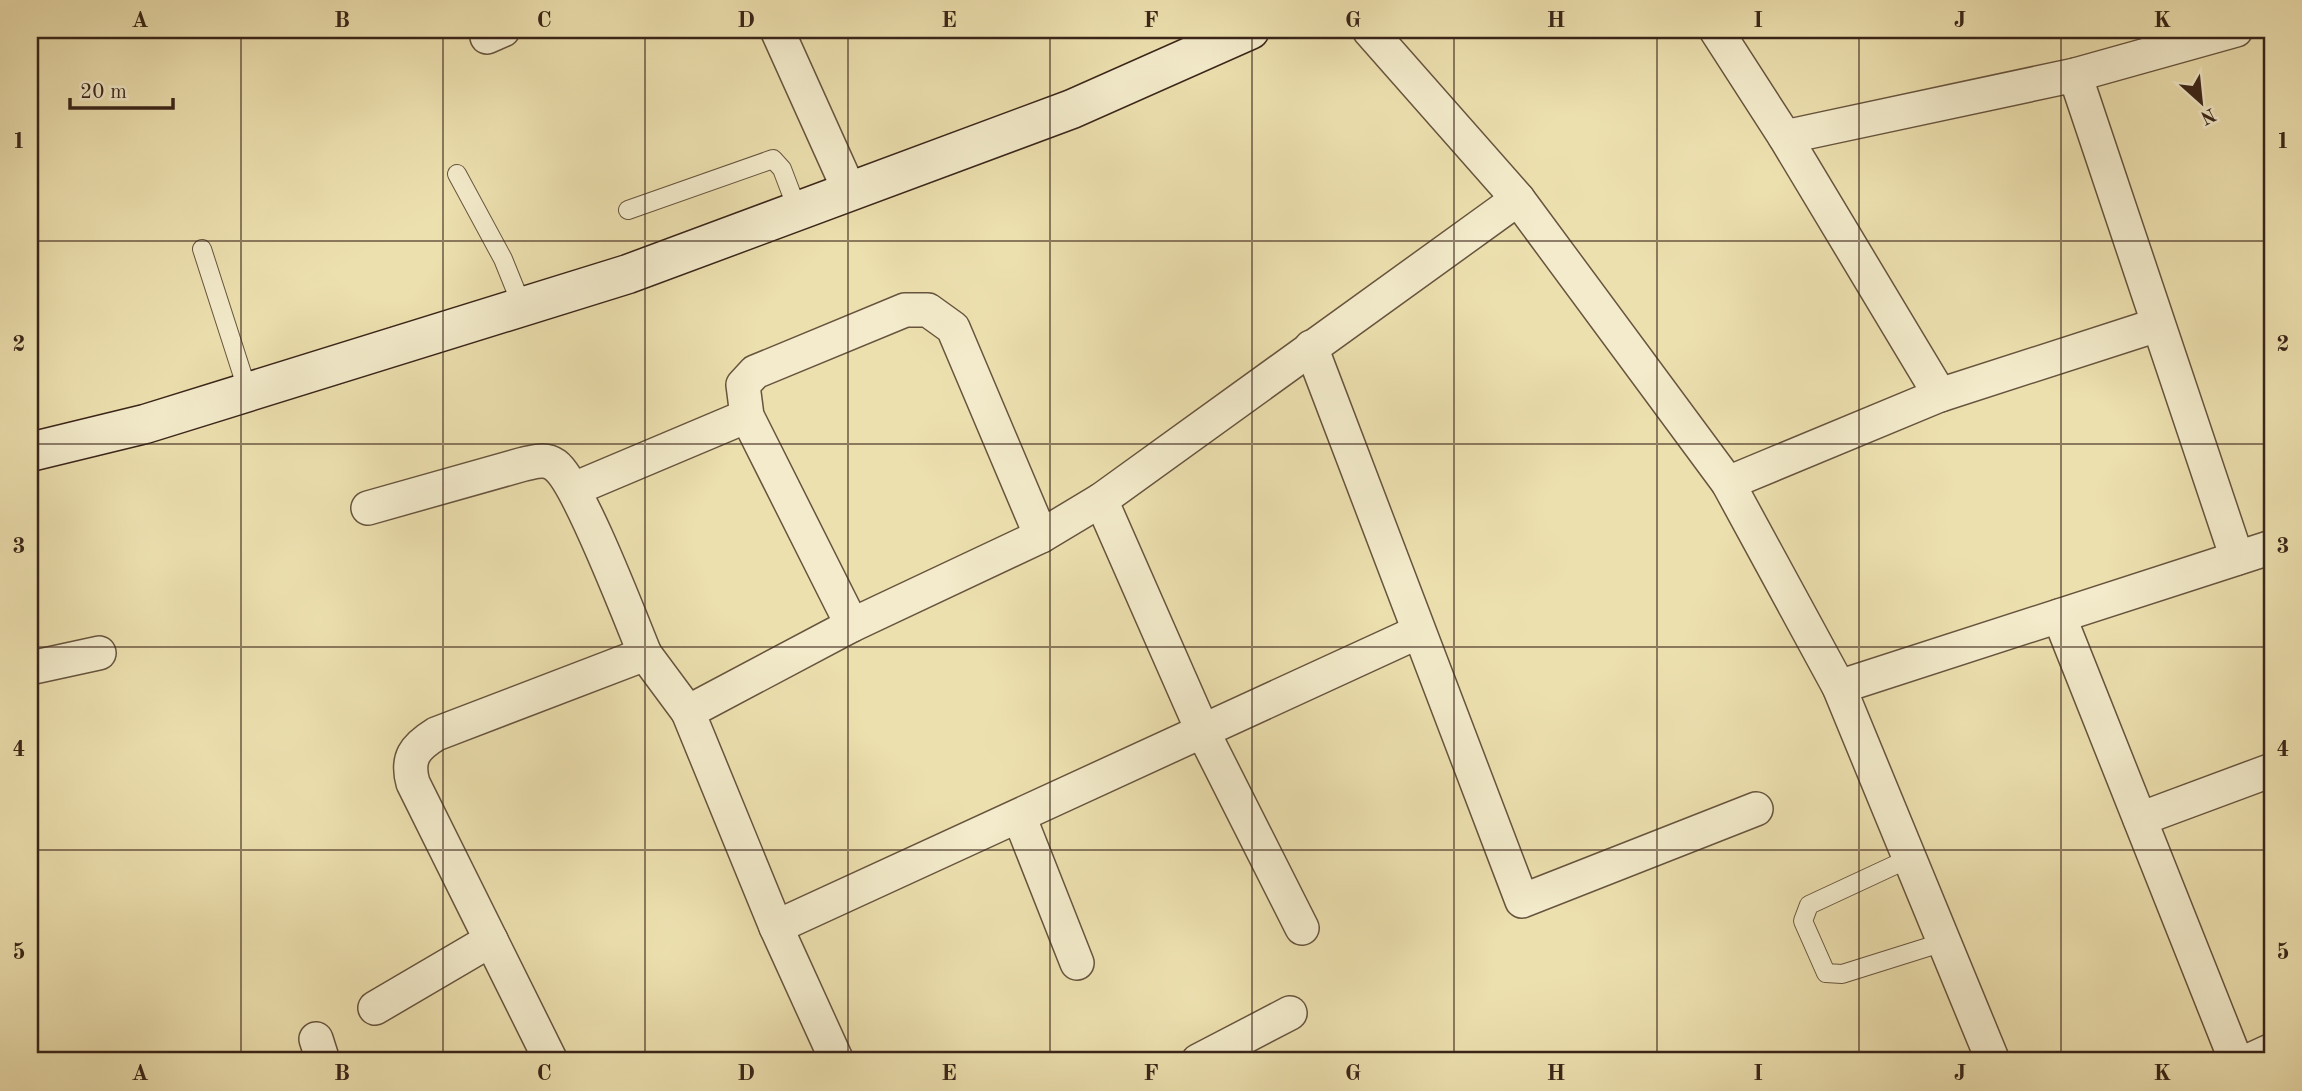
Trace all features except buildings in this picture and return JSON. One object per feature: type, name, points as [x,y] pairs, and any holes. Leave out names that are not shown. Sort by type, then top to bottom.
[{"type":"main road","points":[[30,452],[145,424],[628,274],[1072,109],[1250,30]]},
{"type":"street","points":[[777,30],[849,191]]},
{"type":"street","points":[[1369,30],[1518,199],[1728,483],[1839,687],[1993,1061]]},
{"type":"street","points":[[1716,30],[1785,137],[1940,394]]},
{"type":"street","points":[[1785,137],[2075,75],[2236,30]]},
{"type":"street","points":[[2075,75],[2237,558]]},
{"type":"street","points":[[688,712],[852,625],[1041,536],[1101,500],[1518,199]]},
{"type":"street","points":[[852,625],[747,416],[743,384],[755,372],[905,310],[928,310],[953,328],[1041,536]]},
{"type":"street","points":[[1728,483],[1940,394],[2157,325]]},
{"type":"street","points":[[1311,347],[1522,901],[1756,809]]},
{"type":"street","points":[[574,489],[747,416]]},
{"type":"street","points":[[368,508],[542,460],[561,470],[574,489],[645,654],[688,712],[776,927],[837,1061]]},
{"type":"street","points":[[1101,500],[1203,732],[1302,928]]},
{"type":"street","points":[[1839,687],[2272,547]]},
{"type":"street","points":[[2059,616],[2236,1061]]},
{"type":"street","points":[[776,927],[1418,632]]},
{"type":"street","points":[[30,668],[99,653]]},
{"type":"street","points":[[551,1061],[413,783],[409,767],[411,755],[422,743],[436,734],[645,654]]},
{"type":"street","points":[[2140,819],[2272,771]]},
{"type":"street","points":[[1019,816],[1077,963]]},
{"type":"street","points":[[375,1007],[491,940]]},
{"type":"street","points":[[1198,1061],[1290,1013]]},
{"type":"street","points":[[2249,1061],[2272,1050]]},
{"type":"lane","points":[[628,210],[773,159],[782,169],[798,211]]},
{"type":"lane","points":[[457,174],[503,259],[522,306]]},
{"type":"lane","points":[[202,249],[248,392]]},
{"type":"lane","points":[[1910,858],[1809,905],[1803,921],[1826,972],[1842,974],[1944,942]]}]
